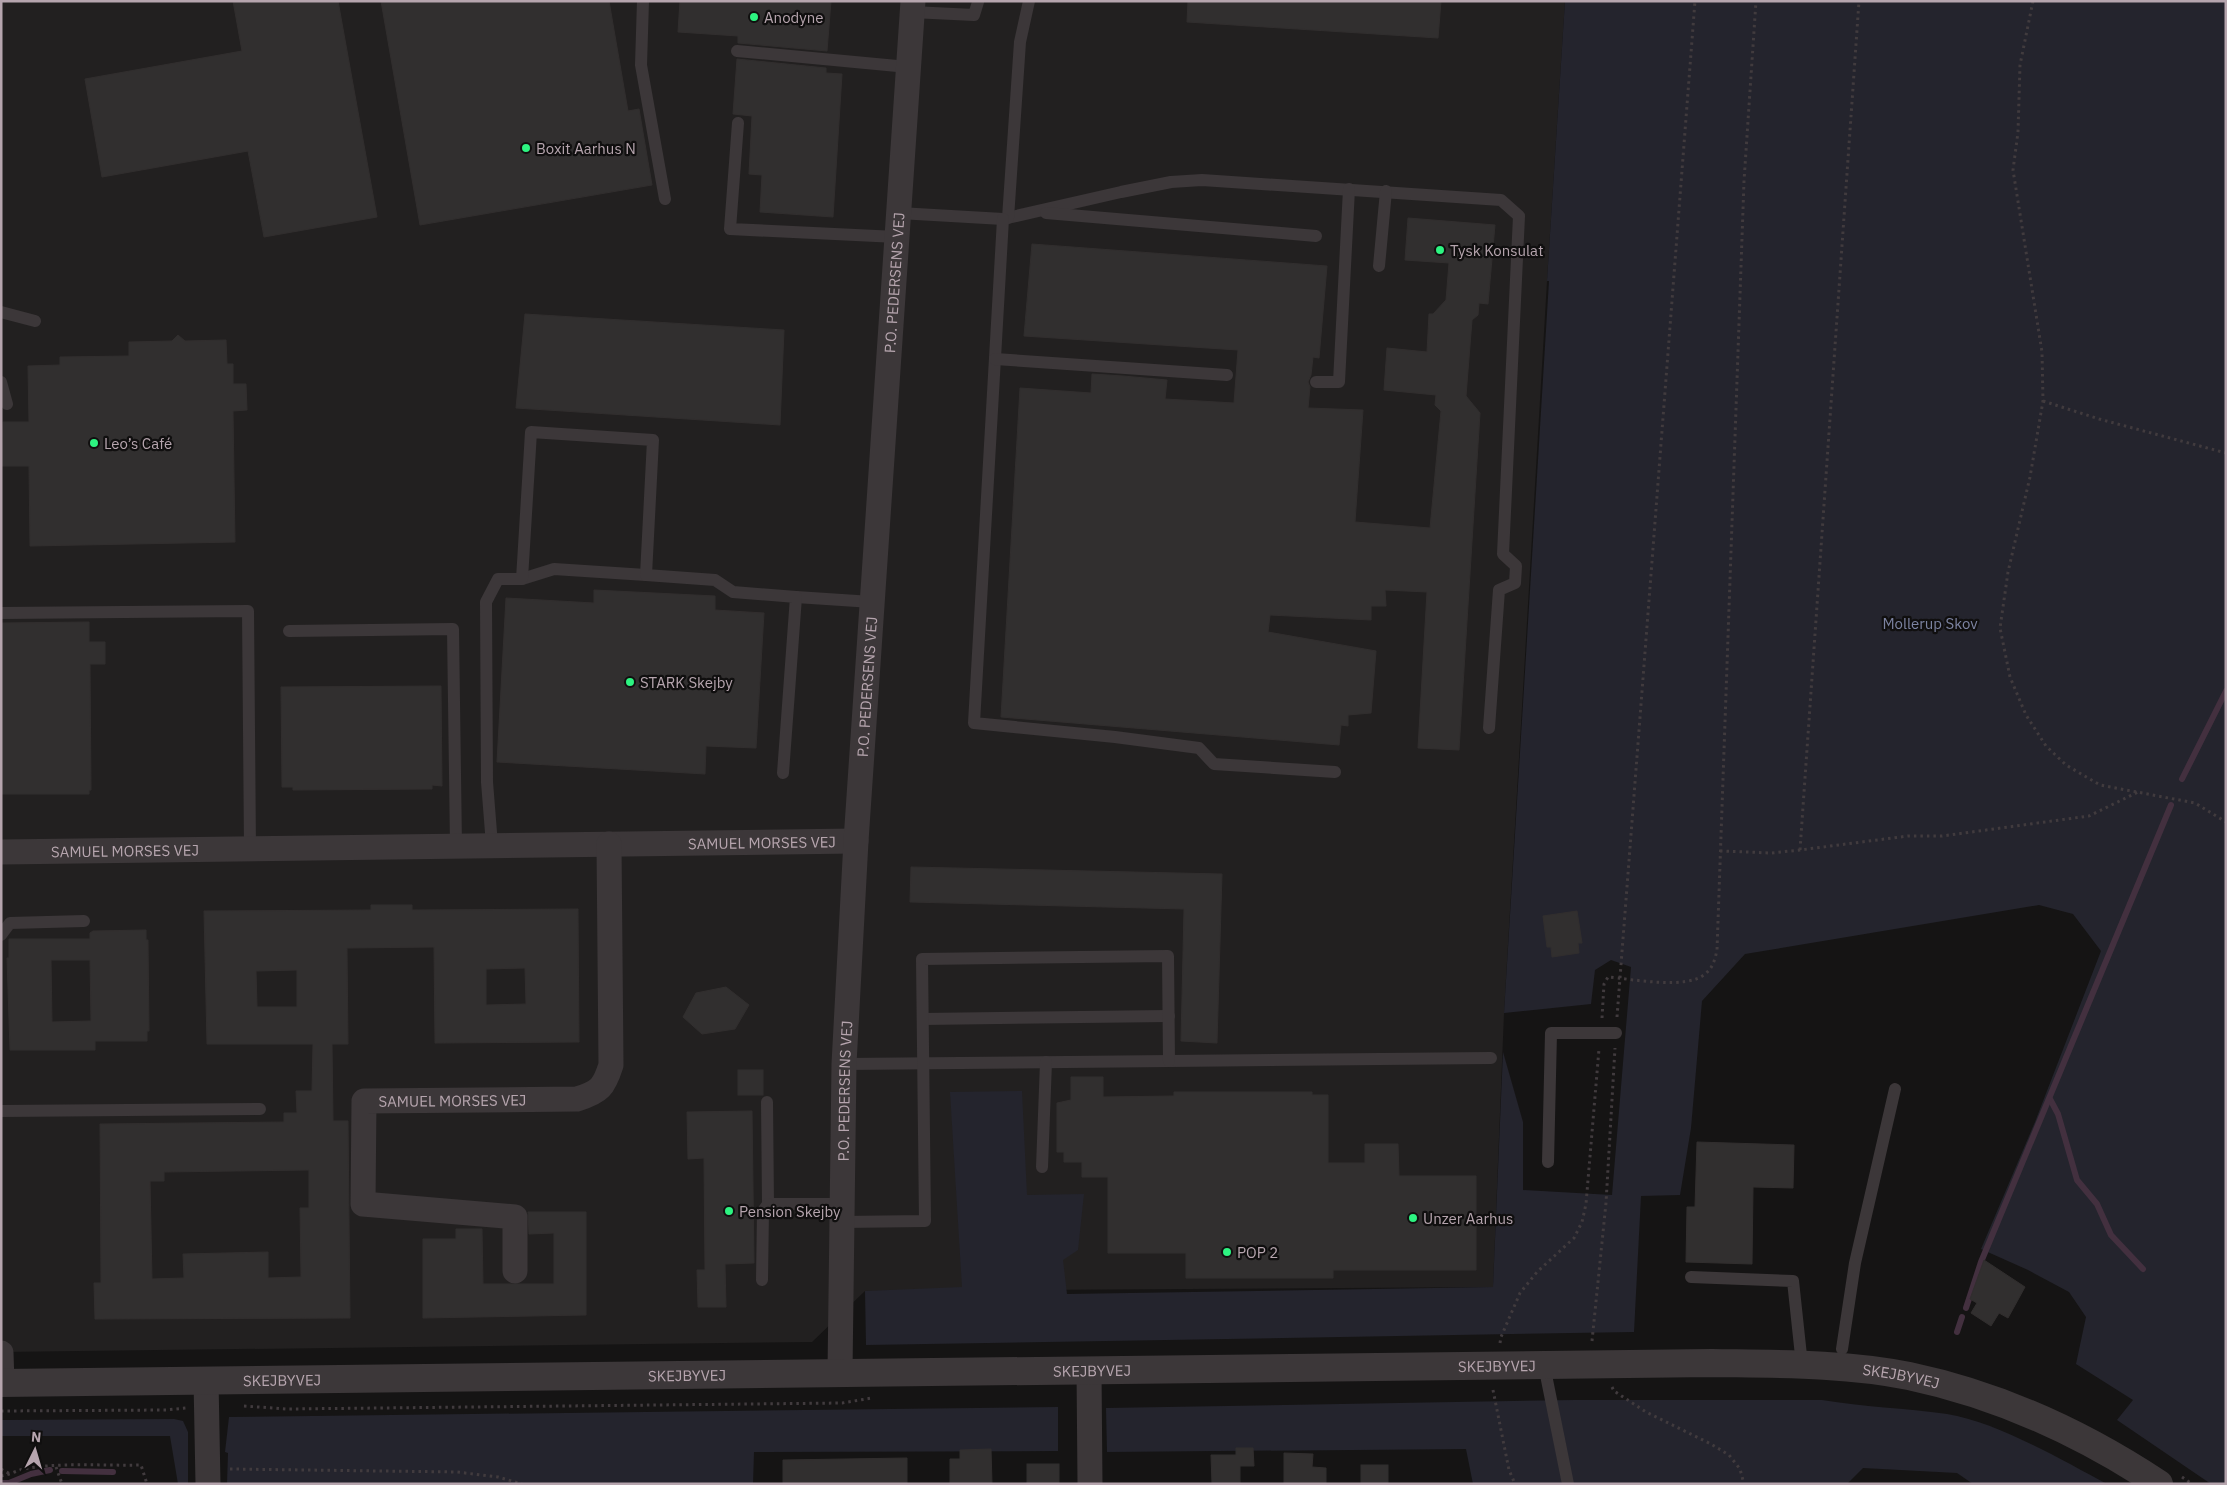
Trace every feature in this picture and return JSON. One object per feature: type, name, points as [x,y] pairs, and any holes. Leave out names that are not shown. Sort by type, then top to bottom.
[{"type":"street","name":"P.O. PEDERSENS VEJ","points":[[840,1372],[844,1064],[856,841],[913,6]]},
{"type":"street","name":"SAMUEL MORSES VEJ","points":[[1,852],[856,841]]},
{"type":"street","name":"SAMUEL MORSES VEJ","points":[[515,1271],[515,1217],[363,1204],[364,1101],[577,1099],[594,1094],[605,1083],[611,1065],[609,844]]},
{"type":"street","points":[[1,1353],[2,1383]]},
{"type":"street","name":"SKEJBYVEJ","points":[[2,1383],[1600,1364],[1712,1363],[1802,1365],[1908,1376],[1968,1391],[2026,1411],[2081,1437],[2158,1484]]},
{"type":"street","points":[[1089,1370],[1090,1484]]},
{"type":"street","points":[[206,1380],[215,1476]]},
{"type":"lane","points":[[642,1],[641,65],[665,199]]},
{"type":"lane","points":[[1030,1],[1020,42],[995,359],[974,723],[1115,737],[1199,748],[1214,764],[1335,772]]},
{"type":"lane","points":[[913,6],[974,15],[978,2]]},
{"type":"lane","points":[[737,51],[908,67]]},
{"type":"lane","points":[[738,122],[730,230],[897,237]]},
{"type":"lane","points":[[898,213],[1006,218],[1171,182],[1202,180],[1501,200],[1518,216],[1504,554],[1516,566],[1515,583],[1499,590],[1489,728]]},
{"type":"lane","points":[[1316,382],[1339,382],[1348,189]]},
{"type":"lane","points":[[1379,266],[1386,191]]},
{"type":"lane","points":[[1034,212],[1316,236]]},
{"type":"lane","points":[[1,312],[35,321]]},
{"type":"lane","points":[[995,359],[1227,375]]},
{"type":"lane","points":[[1,382],[7,404]]},
{"type":"lane","points":[[522,579],[531,432],[653,440],[646,575]]},
{"type":"lane","points":[[492,846],[487,782],[486,602],[498,579],[522,579],[554,569],[715,580],[733,592],[872,602]]},
{"type":"lane","points":[[783,773],[796,596]]},
{"type":"lane","points":[[1,613],[248,611],[250,849]]},
{"type":"lane","points":[[289,631],[453,629],[456,846]]},
{"type":"lane","points":[[1,935],[10,923],[84,921]]},
{"type":"lane","points":[[768,1204],[925,1221],[922,959],[1168,956],[1169,1061]]},
{"type":"lane","points":[[923,1018],[1169,1016]]},
{"type":"lane","points":[[1548,1162],[1551,1033],[1616,1033]]},
{"type":"lane","points":[[844,1064],[1491,1058]]},
{"type":"lane","points":[[1042,1167],[1046,1062]]},
{"type":"lane","points":[[1842,1349],[1855,1263],[1896,1089]]},
{"type":"lane","points":[[762,1280],[763,1211],[768,1204],[767,1102]]},
{"type":"lane","points":[[1,1111],[260,1109]]},
{"type":"lane","points":[[1691,1277],[1793,1281],[1802,1365]]},
{"type":"lane","points":[[1544,1365],[1568,1484]]},
{"type":"path","points":[[1695,1],[1619,978],[1606,1203],[1600,1364],[1614,1391],[1646,1412],[1729,1455],[1740,1469],[1744,1484]]},
{"type":"path","points":[[1515,1484],[1509,1470],[1491,1384],[1490,1366],[1520,1293],[1537,1272],[1574,1238],[1582,1222],[1586,1204],[1604,984],[1608,978],[1682,982],[1700,977],[1713,966],[1717,950],[1744,181],[1756,1]]},
{"type":"path","points":[[1800,850],[1859,1]]},
{"type":"path","points":[[2033,1],[2020,65],[2018,132],[2013,170],[2042,352],[2043,401],[2030,477],[2008,572],[2000,628],[2010,677],[2026,715],[2046,746],[2066,765],[2100,785],[2195,803],[2226,822]]},
{"type":"path","points":[[2043,401],[2099,419],[2226,454]]},
{"type":"path","points":[[1720,851],[1771,853],[1908,836],[1942,836],[2089,816],[2138,792]]},
{"type":"path","points":[[1,1476],[11,1475],[21,1470],[88,1464],[141,1464],[147,1484]]},
{"type":"path","points":[[56,1467],[62,1484]]},
{"type":"path","points":[[1,1469],[11,1475]]},
{"type":"path","points":[[215,1476],[457,1472],[498,1477],[522,1484]]},
{"type":"shaded area","points":[[1,1],[1565,1],[1504,1013],[1493,1287],[865,1291],[812,1342],[1,1352]]},
{"type":"green space","name":"Mollerup Skov","points":[[1565,1],[2226,1],[2226,1484],[2211,1484],[2117,1420],[2133,1400],[2076,1364],[2086,1317],[2069,1292],[2028,1270],[1981,1249],[2035,1122],[2101,951],[2073,914],[2039,905],[1745,954],[1702,1001],[1691,1128],[1680,1195],[1641,1196],[1634,1332],[866,1345],[865,1291],[962,1287],[950,1092],[1022,1091],[1027,1195],[1084,1194],[1078,1250],[1063,1260],[1067,1294],[1493,1287],[1503,1052],[1523,1122],[1523,1190],[1612,1195],[1631,967],[1611,960],[1595,970],[1591,1004],[1504,1013]]},
{"type":"green space","points":[[1575,1400],[1822,1400],[1947,1414],[1966,1418],[2008,1433],[2107,1484],[1973,1484],[1957,1473],[1863,1468],[1847,1484],[1473,1484],[1466,1449],[1107,1452],[1106,1408]]},
{"type":"green space","points":[[1058,1407],[1058,1451],[754,1452],[753,1484],[227,1484],[228,1453],[225,1452],[229,1417]]},
{"type":"green space","points":[[174,1419],[183,1421],[188,1432],[188,1484],[178,1484],[170,1436],[1,1436],[1,1420]]},
{"type":"building","points":[[233,1],[338,1],[377,217],[264,237],[248,151],[102,177],[85,79],[242,51]]},
{"type":"building","name":"Boxit Aarhus N","points":[[381,1],[609,1],[628,111],[639,109],[652,185],[420,225]]},
{"type":"building","name":"Anodyne","points":[[680,1],[831,1],[827,51],[738,43],[738,36],[678,32]]},
{"type":"building","points":[[1188,1],[1441,1],[1438,38],[1187,22]]},
{"type":"building","points":[[737,59],[826,68],[826,73],[842,74],[833,217],[760,212],[762,175],[749,174],[752,116],[733,114]]},
{"type":"building","points":[[1408,218],[1495,225],[1488,304],[1479,303],[1478,315],[1472,320],[1466,396],[1480,413],[1459,750],[1418,748],[1427,592],[1385,590],[1386,606],[1371,606],[1371,620],[1270,615],[1268,632],[1376,651],[1371,713],[1348,715],[1348,726],[1341,725],[1339,745],[1001,717],[1020,388],[1091,393],[1092,374],[1123,376],[1167,380],[1165,399],[1234,403],[1238,350],[1024,336],[1032,244],[1327,266],[1319,358],[1313,357],[1311,375],[1308,382],[1310,387],[1308,408],[1363,410],[1355,522],[1430,528],[1441,411],[1435,405],[1436,395],[1384,390],[1387,348],[1427,352],[1429,314],[1433,314],[1446,300],[1449,263],[1405,260]]},
{"type":"building","points":[[525,314],[784,330],[780,425],[516,408]]},
{"type":"building","points":[[178,335],[185,341],[226,340],[227,364],[233,364],[233,384],[246,384],[247,410],[233,411],[235,542],[30,546],[29,466],[1,466],[3,422],[29,422],[28,366],[60,365],[60,357],[129,356],[129,342],[172,341]]},
{"type":"building","name":"STARK Skejby","points":[[594,590],[715,596],[715,610],[764,613],[756,748],[706,746],[705,774],[497,762],[506,598],[594,603]]},
{"type":"building","points":[[89,622],[89,642],[105,642],[105,664],[90,664],[91,790],[89,790],[89,794],[1,794],[1,623]]},
{"type":"building","points":[[441,686],[442,786],[432,785],[432,789],[293,790],[293,787],[282,787],[281,687]]},
{"type":"building","points":[[911,867],[1222,874],[1217,1043],[1181,1041],[1184,909],[910,902]]},
{"type":"building","points":[[371,905],[412,905],[412,910],[578,909],[579,1042],[435,1043],[434,947],[347,948],[348,1044],[332,1044],[333,1121],[348,1121],[350,1318],[95,1319],[94,1283],[101,1283],[100,1124],[284,1122],[284,1113],[297,1113],[296,1091],[312,1091],[313,1044],[207,1044],[204,911],[371,910]],"holes":[[[525,968],[526,1004],[486,1005],[486,969]],[[297,970],[297,1007],[257,1007],[256,971]],[[309,1170],[309,1208],[300,1208],[301,1277],[268,1278],[268,1252],[183,1254],[184,1278],[152,1279],[150,1181],[164,1181],[164,1172]]]},
{"type":"building","points":[[1577,911],[1582,943],[1578,943],[1579,953],[1552,957],[1551,947],[1547,947],[1543,916]]},
{"type":"building","points":[[146,930],[146,940],[148,940],[149,1031],[147,1031],[147,1041],[95,1041],[95,1050],[10,1050],[7,958],[9,958],[9,939],[90,939],[90,933],[93,931]],"holes":[[[51,960],[90,960],[91,1021],[52,1022]]]},
{"type":"building","points":[[726,987],[749,1005],[735,1029],[702,1034],[683,1017],[696,993]]},
{"type":"building","points":[[738,1070],[763,1070],[763,1095],[738,1095]]},
{"type":"building","name":"POP 2","points":[[1071,1077],[1103,1077],[1103,1097],[1174,1096],[1174,1092],[1312,1092],[1312,1095],[1328,1095],[1328,1163],[1365,1163],[1365,1144],[1398,1144],[1399,1176],[1476,1176],[1476,1270],[1333,1270],[1333,1278],[1186,1278],[1186,1253],[1108,1253],[1108,1177],[1082,1177],[1082,1162],[1064,1162],[1064,1152],[1057,1152],[1057,1103],[1071,1100]]},
{"type":"building","name":"Pension Skejby","points":[[752,1111],[754,1263],[725,1264],[726,1307],[698,1307],[697,1270],[705,1270],[704,1158],[688,1159],[687,1112]]},
{"type":"building","points":[[1697,1142],[1794,1145],[1793,1188],[1753,1187],[1752,1264],[1686,1262],[1687,1207],[1695,1207]]},
{"type":"building","points":[[528,1212],[586,1212],[586,1315],[423,1318],[423,1239],[456,1239],[456,1229],[482,1229],[483,1284],[554,1284],[554,1233],[529,1234]]},
{"type":"building","points":[[1984,1260],[2025,1287],[2008,1318],[1999,1313],[1991,1326],[1971,1313],[1977,1303],[1970,1299]]},
{"type":"building","points":[[1236,1448],[1253,1448],[1254,1466],[1240,1466],[1240,1484],[1212,1484],[1211,1455],[1236,1455]]},
{"type":"building","points":[[991,1449],[992,1484],[950,1484],[950,1459],[960,1459],[960,1450]]},
{"type":"building","points":[[1284,1453],[1313,1454],[1312,1467],[1326,1468],[1326,1484],[1284,1484]]},
{"type":"building","points":[[907,1458],[907,1484],[783,1484],[783,1460]]},
{"type":"building","points":[[1027,1464],[1059,1464],[1059,1484],[1027,1484]]},
{"type":"building","points":[[1361,1465],[1388,1465],[1388,1484],[1361,1484]]},
{"type":"waterway","points":[[2182,779],[2226,691]]},
{"type":"waterway","points":[[1966,1308],[1981,1262],[2171,805]]},
{"type":"waterway","points":[[2050,1099],[2058,1114],[2077,1180],[2097,1204],[2111,1235],[2143,1269]]},
{"type":"waterway","points":[[1957,1332],[1962,1317]]},
{"type":"waterway","points":[[1,1483],[9,1483],[31,1474],[50,1470]]},
{"type":"waterway","points":[[62,1471],[113,1472]]},
{"type":"place","name":"Anodyne","points":[[754,17]]},
{"type":"place","name":"Boxit Aarhus N","points":[[526,148]]},
{"type":"place","name":"Tysk Konsulat","points":[[1440,250]]},
{"type":"place","name":"Leo’s Café","points":[[94,443]]},
{"type":"place","name":"STARK Skejby","points":[[630,682]]},
{"type":"place","name":"Pension Skejby","points":[[729,1211]]},
{"type":"place","name":"Unzer Aarhus","points":[[1413,1218]]},
{"type":"place","name":"POP 2","points":[[1227,1252]]}]
